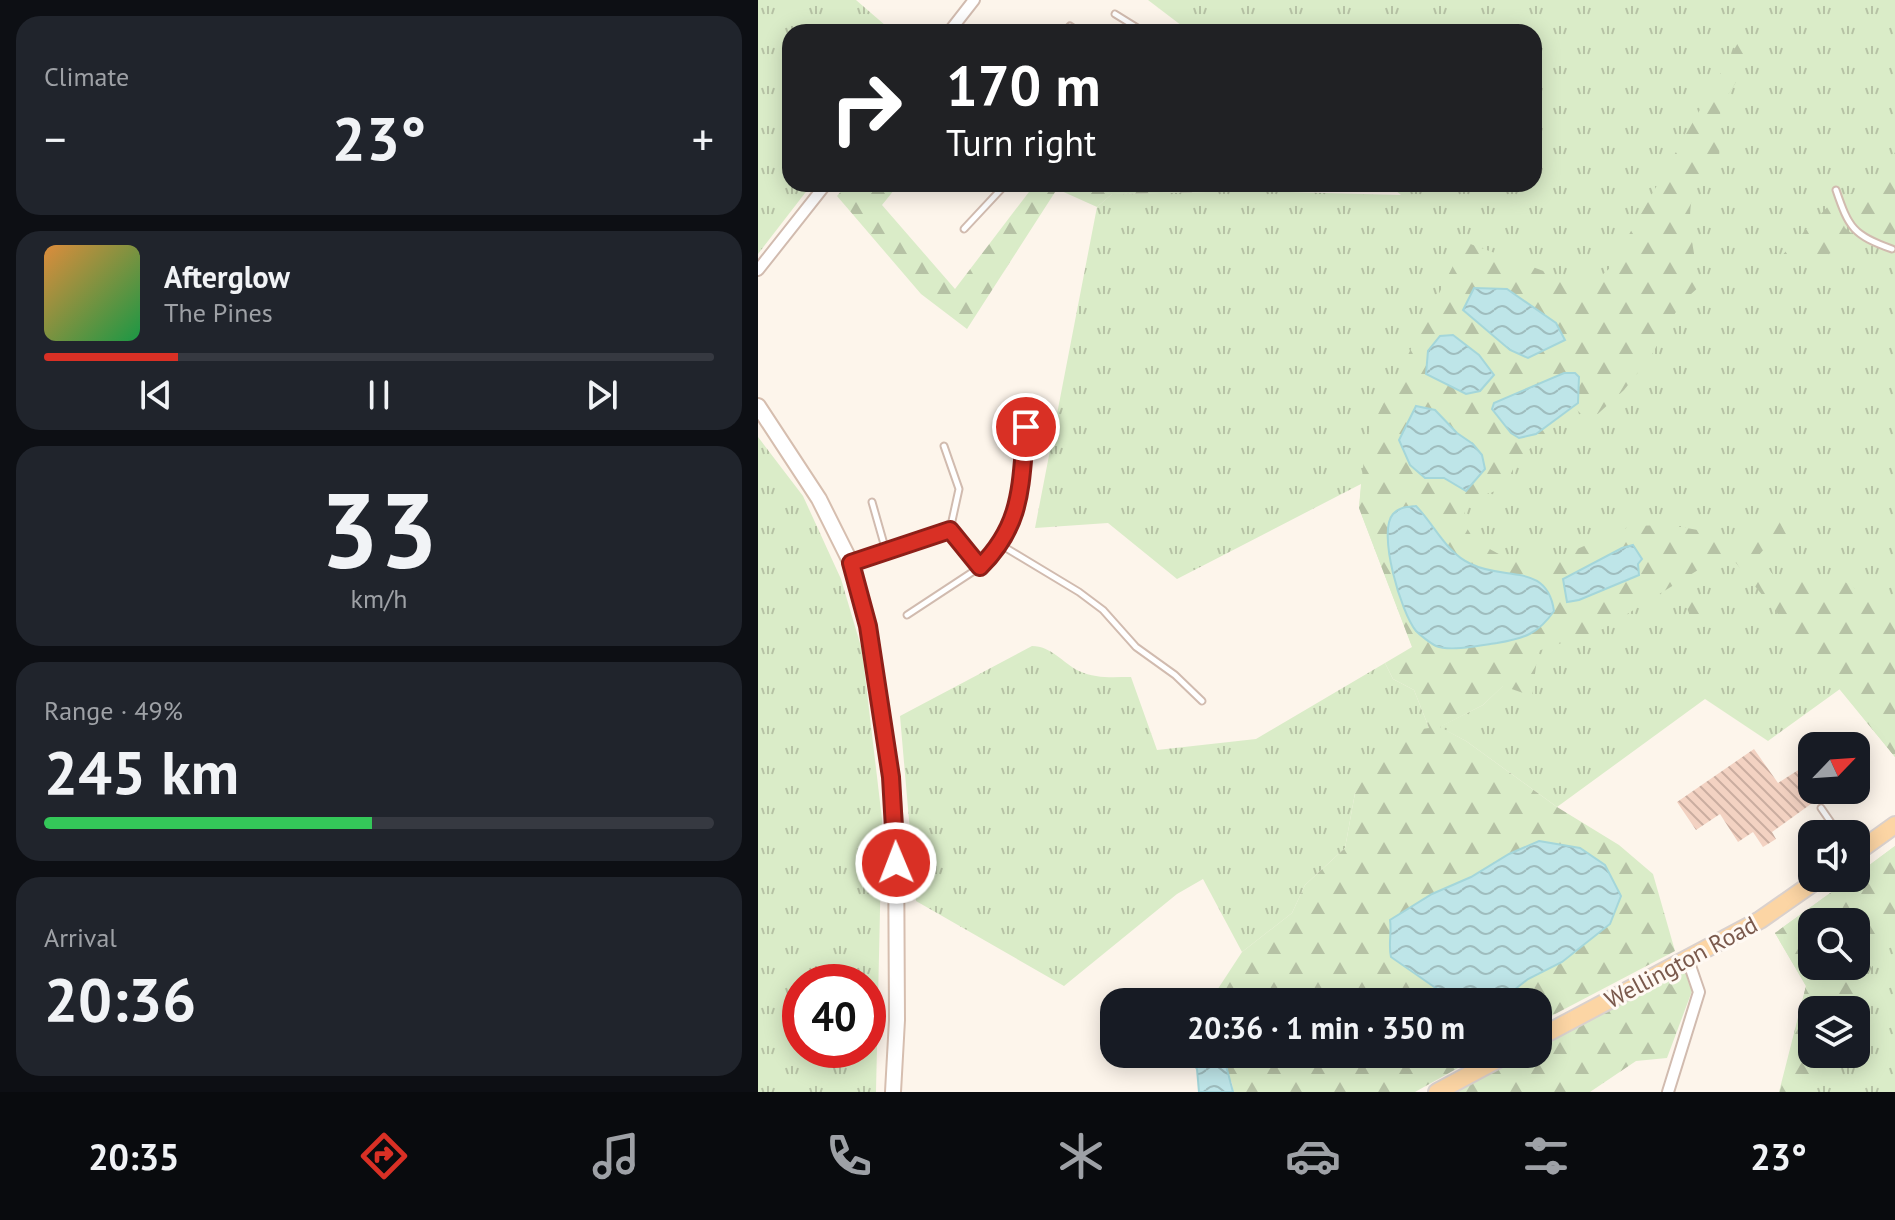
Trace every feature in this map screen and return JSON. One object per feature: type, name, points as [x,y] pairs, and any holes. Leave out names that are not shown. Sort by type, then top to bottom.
[{"type":"main road","points":[[1870,843],[1895,825]]},
{"type":"main road","name":"Wellington Road","points":[[1552,1031],[1760,920],[1800,892]]},
{"type":"main road","points":[[1437,1092],[1482,1068]]},
{"type":"street","points":[[955,24],[974,0]]},
{"type":"street","points":[[758,270],[820,192]]},
{"type":"street","points":[[758,406],[819,499],[851,563],[868,626],[891,777],[896,835],[897,1020],[893,1092]]},
{"type":"street","points":[[1668,1092],[1699,992],[1688,960]]},
{"type":"lane","points":[[1115,14],[1131,24]]},
{"type":"lane","points":[[1836,190],[1847,221],[1858,233],[1892,249]]},
{"type":"lane","points":[[964,229],[999,192]]},
{"type":"lane","points":[[907,615],[980,567],[1001,545],[1018,504],[1026,427]]},
{"type":"lane","points":[[944,446],[959,489],[950,530]]},
{"type":"lane","points":[[872,502],[886,551]]},
{"type":"lane","points":[[851,563],[950,530]]},
{"type":"lane","points":[[950,530],[980,567]]},
{"type":"lane","points":[[1001,545],[1103,610],[1136,647],[1175,675],[1202,701]]},
{"type":"lane","points":[[1821,808],[1829,820]]},
{"type":"green space","points":[[758,0],[856,0],[884,24],[782,24],[782,192],[806,192],[758,254]]},
{"type":"green space","points":[[1148,0],[1895,0],[1895,757],[1840,689],[1768,741],[1705,699],[1557,807],[1466,741],[1439,727],[1483,705],[1538,652],[1428,688],[1359,508],[1361,484],[1177,579],[1108,523],[1035,528],[1097,207],[1112,194],[1292,192],[1401,195],[1397,192],[1542,192],[1542,24],[1180,24]],"holes":[[[1564,373],[1579,378],[1578,404],[1536,434],[1511,433],[1492,410],[1494,403]]]},
{"type":"green space","points":[[1739,41],[1754,53],[1723,103],[1715,133],[1719,145],[1717,163],[1696,190],[1690,209],[1700,286],[1681,303],[1651,356],[1624,390],[1589,422],[1574,407],[1578,403],[1579,378],[1564,373],[1494,403],[1492,410],[1511,433],[1536,434],[1548,426],[1551,430],[1518,462],[1507,487],[1481,496],[1466,506],[1463,522],[1475,541],[1508,559],[1563,555],[1631,526],[1670,525],[1742,540],[1773,510],[1788,538],[1770,542],[1759,555],[1780,585],[1831,578],[1847,583],[1874,601],[1895,605],[1895,757],[1727,552],[1603,629],[1538,651],[1532,696],[1503,686],[1483,705],[1440,727],[1466,741],[1557,807],[1619,845],[1653,874],[1675,951],[1552,1016],[1552,988],[1218,988],[1242,952],[1292,913],[1305,885],[1345,848],[1355,793],[1380,751],[1415,730],[1429,728],[1414,690],[1393,679],[1385,663],[1412,647],[1359,508],[1366,438],[1465,242],[1565,279],[1593,283],[1610,268]]},
{"type":"green space","points":[[1895,152],[1895,239],[1878,234],[1864,225],[1844,196],[1883,182]]},
{"type":"green space","points":[[840,192],[893,192],[882,205],[955,289],[1029,192],[1055,192],[967,329],[921,294],[837,196]]},
{"type":"green space","points":[[1064,192],[1207,192],[1112,194],[1097,207]]},
{"type":"green space","points":[[1833,201],[1845,228],[1858,239],[1825,256],[1775,263]]},
{"type":"green space","points":[[758,437],[803,496],[841,579],[862,650],[882,819],[879,964],[782,964],[782,1068],[877,1068],[876,1092],[758,1092]]},
{"type":"green space","points":[[1723,595],[1711,626],[1694,628],[1684,599]]},
{"type":"green space","points":[[1032,646],[1051,652],[1085,674],[1131,677],[1157,750],[1256,739],[1385,663],[1393,679],[1414,690],[1429,728],[1355,793],[1345,848],[1305,885],[1292,913],[1242,952],[1203,879],[1177,894],[1064,986],[916,901],[900,716]]},
{"type":"green space","points":[[1895,846],[1895,1092],[1779,1092],[1798,1017],[1798,1068],[1870,1068],[1870,996],[1803,996],[1806,986],[1802,980],[1870,980],[1870,908],[1810,908],[1832,892],[1870,892],[1870,865]]},
{"type":"green space","points":[[1895,846],[1895,917],[1870,971],[1870,908],[1810,908],[1832,892],[1870,892],[1870,865]]},
{"type":"green space","points":[[1798,916],[1798,972],[1775,933]]},
{"type":"green space","points":[[1798,916],[1798,972],[1775,933]]},
{"type":"green space","points":[[1684,969],[1692,991],[1667,1058],[1636,1061],[1590,1092],[1455,1092],[1498,1068],[1552,1068],[1552,1039]]},
{"type":"green space","points":[[1802,980],[1866,980],[1858,996],[1804,996],[1806,986]]},
{"type":"green space","points":[[1798,1019],[1798,1068],[1826,1068],[1815,1092],[1780,1092]]},
{"type":"green space","points":[[1224,1068],[1458,1068],[1415,1092],[1233,1092]]},
{"type":"water","points":[[1474,288],[1507,289],[1556,323],[1565,340],[1528,358],[1510,350],[1463,310]]},
{"type":"water","points":[[1453,335],[1479,355],[1494,375],[1480,391],[1466,394],[1426,374],[1428,351],[1440,336]]},
{"type":"water","points":[[1564,373],[1575,373],[1579,377],[1578,403],[1536,434],[1519,438],[1511,433],[1492,409],[1494,403]]},
{"type":"water","points":[[1416,406],[1435,410],[1482,455],[1485,469],[1466,491],[1444,478],[1425,478],[1410,465],[1399,440]]},
{"type":"water","points":[[1416,506],[1447,546],[1462,559],[1484,569],[1522,576],[1543,585],[1554,611],[1548,619],[1523,637],[1466,648],[1442,648],[1420,635],[1410,622],[1398,591],[1388,537],[1393,514]]},
{"type":"water","points":[[1633,545],[1642,559],[1638,564],[1639,575],[1567,602],[1563,579]]},
{"type":"water","points":[[1539,841],[1580,848],[1605,865],[1621,896],[1610,924],[1562,962],[1517,988],[1436,988],[1391,957],[1390,920],[1509,854]]},
{"type":"water","points":[[1227,1068],[1233,1092],[1199,1092],[1197,1069]]},
{"type":"building","points":[[1754,749],[1778,783],[1798,770],[1798,804],[1811,804],[1772,832],[1776,839],[1763,847],[1753,832],[1738,842],[1720,814],[1696,830],[1677,802]]},
{"type":"route","points":[[896,863],[891,777],[868,626],[851,563],[950,530],[980,567],[1001,546],[1018,504],[1026,427]]}]
